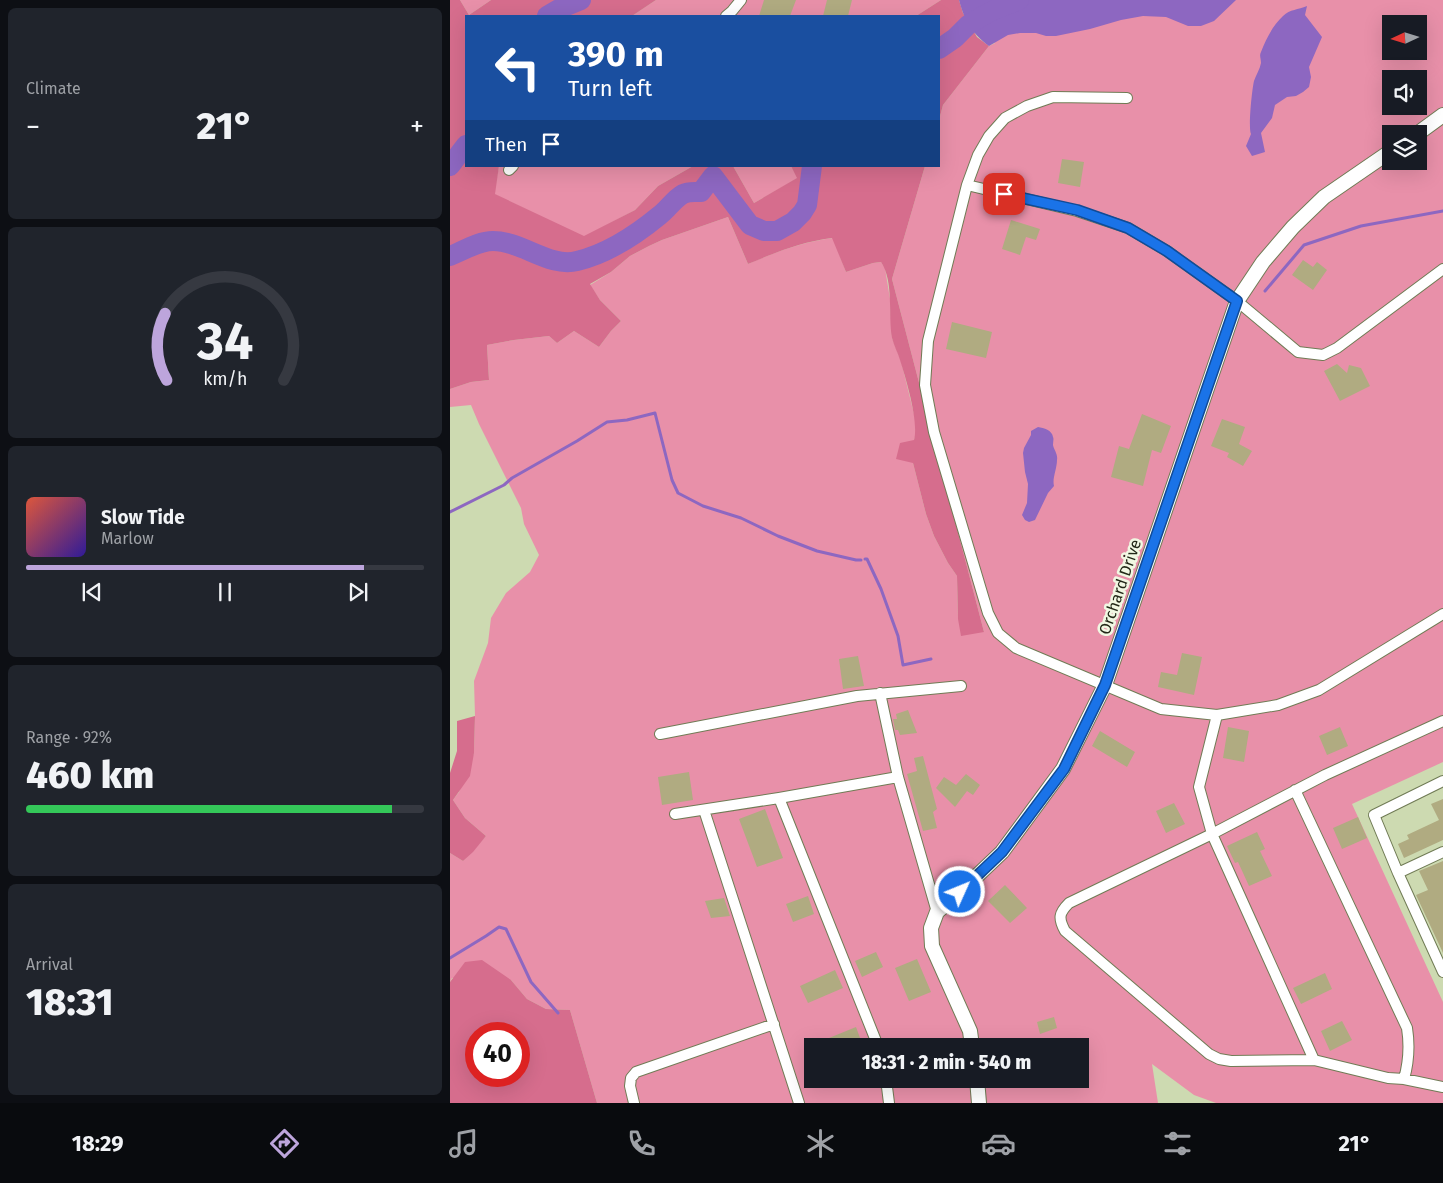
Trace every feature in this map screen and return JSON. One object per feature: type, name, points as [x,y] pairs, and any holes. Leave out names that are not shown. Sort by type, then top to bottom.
[{"type":"street","points":[[731,15],[741,0]]},
{"type":"street","points":[[1127,98],[1054,97],[1027,106],[1005,118],[989,136],[978,155],[967,185],[928,342],[925,386],[934,432],[988,613],[998,633],[1016,648],[1162,709],[1217,715],[1278,705],[1319,690],[1443,614]]},
{"type":"street","points":[[1427,127],[1443,115]]},
{"type":"street","name":"Orchard Drive","points":[[937,912],[1002,852],[1064,769],[1105,685],[1237,301],[1263,262],[1293,227],[1324,197],[1382,157]]},
{"type":"street","points":[[967,185],[1077,210],[1128,228],[1167,251],[1237,301],[1298,352],[1323,355],[1337,348],[1443,269]]},
{"type":"street","points":[[660,734],[857,696],[961,686]]},
{"type":"street","points":[[880,693],[898,777],[937,912],[931,928],[932,946],[970,1031],[971,1038]]},
{"type":"street","points":[[1217,715],[1199,787],[1212,834],[1314,1060]]},
{"type":"street","points":[[1443,721],[1325,775],[1212,834],[1069,903],[1063,908],[1060,916],[1064,931],[1209,1054],[1219,1059],[1231,1061],[1314,1060],[1388,1078],[1404,1079],[1443,1087]]},
{"type":"street","points":[[675,814],[898,777]]},
{"type":"street","points":[[1443,781],[1374,815],[1443,972]]},
{"type":"street","points":[[1296,790],[1407,1028],[1410,1043],[1409,1059],[1404,1079]]},
{"type":"street","points":[[779,798],[875,1038]]},
{"type":"street","points":[[704,810],[800,1103]]},
{"type":"street","points":[[1398,873],[1443,852]]},
{"type":"street","points":[[634,1103],[630,1086],[631,1078],[636,1072],[774,1024]]},
{"type":"street","points":[[887,1088],[889,1103]]},
{"type":"street","points":[[978,1088],[979,1103]]},
{"type":"shaded area","points":[[450,0],[460,0],[469,15],[465,15],[465,167],[499,167],[495,194],[584,236],[635,210],[658,186],[691,167],[734,167],[754,203],[797,178],[792,167],[925,167],[892,279],[984,632],[961,636],[958,619],[957,576],[934,536],[926,514],[913,463],[896,459],[900,443],[914,440],[915,423],[908,389],[892,338],[888,279],[885,270],[881,262],[846,272],[832,238],[799,245],[748,264],[728,217],[662,240],[630,256],[611,272],[590,284],[600,300],[621,321],[599,347],[574,331],[557,343],[549,336],[487,345],[489,380],[471,382],[450,389]]},
{"type":"shaded area","points":[[460,0],[491,0],[469,15]]},
{"type":"shaded area","points":[[491,0],[656,0],[634,15],[469,15]]},
{"type":"shaded area","points":[[656,0],[941,0],[918,15],[634,15]]},
{"type":"shaded area","points":[[941,0],[959,0],[963,13],[977,37],[989,46],[943,105],[940,116],[940,15],[918,15]]},
{"type":"shaded area","points":[[959,0],[1236,0],[1214,21],[1201,26],[1188,26],[1166,17],[1143,16],[1056,36],[1036,33],[1008,35],[989,46],[970,26]]},
{"type":"shaded area","points":[[971,0],[1443,0],[1443,762],[1352,804],[1443,1002],[1443,1103],[1216,1103],[1194,1095],[1152,1064],[1158,1103],[597,1103],[570,1010],[546,1009],[527,999],[511,980],[452,978],[450,982],[450,853],[463,861],[486,836],[465,818],[453,800],[459,792],[474,753],[474,681],[488,643],[491,618],[506,593],[530,572],[539,555],[524,524],[521,508],[471,405],[450,407],[450,389],[471,382],[489,380],[487,345],[549,336],[557,343],[574,331],[599,347],[621,321],[600,300],[590,285],[611,272],[630,256],[649,246],[728,217],[748,264],[789,248],[833,238],[846,272],[881,262],[885,268],[890,299],[892,338],[901,361],[915,418],[916,434],[913,463],[926,514],[934,536],[957,576],[958,619],[984,632],[892,279],[925,167],[940,167],[940,116],[943,105],[989,46],[995,43]]},
{"type":"shaded area","points":[[1307,6],[1305,15],[1322,37],[1309,67],[1311,77],[1309,87],[1296,96],[1287,97],[1275,105],[1272,118],[1261,133],[1265,152],[1252,156],[1246,146],[1251,134],[1252,92],[1254,81],[1260,68],[1260,53],[1270,32],[1279,20],[1288,12]]},
{"type":"shaded area","points":[[499,167],[691,167],[658,186],[635,210],[584,237],[494,194]]},
{"type":"shaded area","points":[[734,167],[792,167],[798,178],[754,203]]},
{"type":"shaded area","points":[[1038,427],[1051,433],[1057,463],[1054,486],[1048,493],[1035,520],[1029,522],[1022,515],[1027,503],[1028,484],[1023,453],[1031,431]]},
{"type":"shaded area","points":[[475,716],[474,753],[470,776],[453,800],[465,818],[486,836],[463,861],[450,853],[450,773],[457,751],[457,721]]},
{"type":"shaded area","points":[[482,960],[511,980],[527,999],[546,1009],[570,1010],[597,1103],[450,1103],[450,982],[465,962]]},
{"type":"building","points":[[764,0],[796,0],[790,15],[759,15]]},
{"type":"building","points":[[827,0],[852,0],[848,15],[823,15]]},
{"type":"building","points":[[1062,159],[1084,162],[1080,187],[1058,183]]},
{"type":"building","points":[[1011,220],[1040,229],[1036,240],[1026,237],[1020,255],[1002,249]]},
{"type":"building","points":[[1303,260],[1313,267],[1317,262],[1327,270],[1313,290],[1292,275]]},
{"type":"building","points":[[952,322],[992,332],[986,358],[946,349]]},
{"type":"building","points":[[1337,364],[1347,373],[1349,365],[1361,368],[1370,386],[1340,401],[1324,371]]},
{"type":"building","points":[[1142,414],[1171,426],[1161,453],[1152,450],[1143,486],[1111,477],[1119,446],[1129,449]]},
{"type":"building","points":[[1222,419],[1245,427],[1239,444],[1252,451],[1243,466],[1227,457],[1229,453],[1211,446]]},
{"type":"building","points":[[1182,653],[1202,657],[1194,695],[1158,687],[1161,672],[1177,675]]},
{"type":"building","points":[[858,656],[864,686],[843,689],[839,659]]},
{"type":"building","points":[[908,710],[917,733],[900,735],[898,730],[895,730],[893,719],[897,719],[896,714]]},
{"type":"building","points":[[1228,727],[1249,731],[1244,762],[1223,758]]},
{"type":"building","points":[[1340,727],[1348,746],[1327,755],[1319,736]]},
{"type":"building","points":[[1100,731],[1135,752],[1127,767],[1092,746]]},
{"type":"building","points":[[923,756],[937,809],[933,812],[937,828],[923,831],[907,774],[917,771],[914,758]]},
{"type":"building","points":[[689,772],[693,800],[662,805],[658,777]]},
{"type":"building","points":[[966,774],[980,785],[973,795],[967,791],[955,807],[936,788],[944,777],[956,785]]},
{"type":"building","points":[[1443,799],[1443,840],[1404,858],[1398,844],[1409,839],[1407,835],[1439,820],[1431,804]]},
{"type":"building","points":[[1174,803],[1185,824],[1166,833],[1156,811]]},
{"type":"building","points":[[765,809],[783,858],[757,867],[739,819]]},
{"type":"building","points":[[1358,817],[1367,838],[1342,849],[1333,828]]},
{"type":"building","points":[[1257,832],[1265,849],[1260,851],[1272,876],[1249,886],[1238,862],[1235,863],[1227,846]]},
{"type":"building","points":[[1443,861],[1443,953],[1416,895],[1428,890],[1419,871]]},
{"type":"building","points":[[1005,885],[1027,908],[1010,923],[988,901]]},
{"type":"building","points":[[808,896],[814,914],[793,922],[786,904]]},
{"type":"building","points":[[724,898],[730,916],[711,918],[705,901]]},
{"type":"building","points":[[876,952],[883,967],[862,977],[855,961]]},
{"type":"building","points":[[917,959],[931,992],[909,1001],[895,968]]},
{"type":"building","points":[[835,970],[843,988],[808,1003],[800,986]]},
{"type":"building","points":[[1325,973],[1332,989],[1301,1004],[1293,988]]},
{"type":"building","points":[[1054,1017],[1057,1028],[1040,1034],[1037,1022]]},
{"type":"building","points":[[1342,1021],[1352,1040],[1330,1051],[1321,1031]]},
{"type":"building","points":[[856,1027],[860,1038],[829,1038]]},
{"type":"waterway","points":[[549,15],[581,0]]},
{"type":"waterway","points":[[940,48],[955,38],[968,25],[981,17],[1019,0]]},
{"type":"waterway","points":[[450,166],[465,146]]},
{"type":"waterway","points":[[450,256],[476,244],[493,241],[514,245],[556,261],[567,262],[588,258],[632,236],[660,215],[683,194],[701,192],[713,176],[750,225],[764,231],[777,231],[793,222],[807,205],[812,167]]},
{"type":"waterway","points":[[1265,291],[1304,245],[1361,226],[1443,211]]},
{"type":"waterway","points":[[450,512],[504,485],[512,478],[607,422],[627,420],[655,413],[672,480],[678,493],[703,506],[741,518],[778,536],[817,551],[861,560]]},
{"type":"waterway","points":[[865,559],[867,559],[881,589],[898,636],[903,665],[931,659]]},
{"type":"waterway","points":[[450,958],[499,927],[506,929],[531,982],[558,1013]]},
{"type":"route","points":[[960,892],[1002,852],[1064,769],[1105,685],[1206,386],[1237,301],[1167,251],[1128,228],[1077,210],[1004,194]]}]
